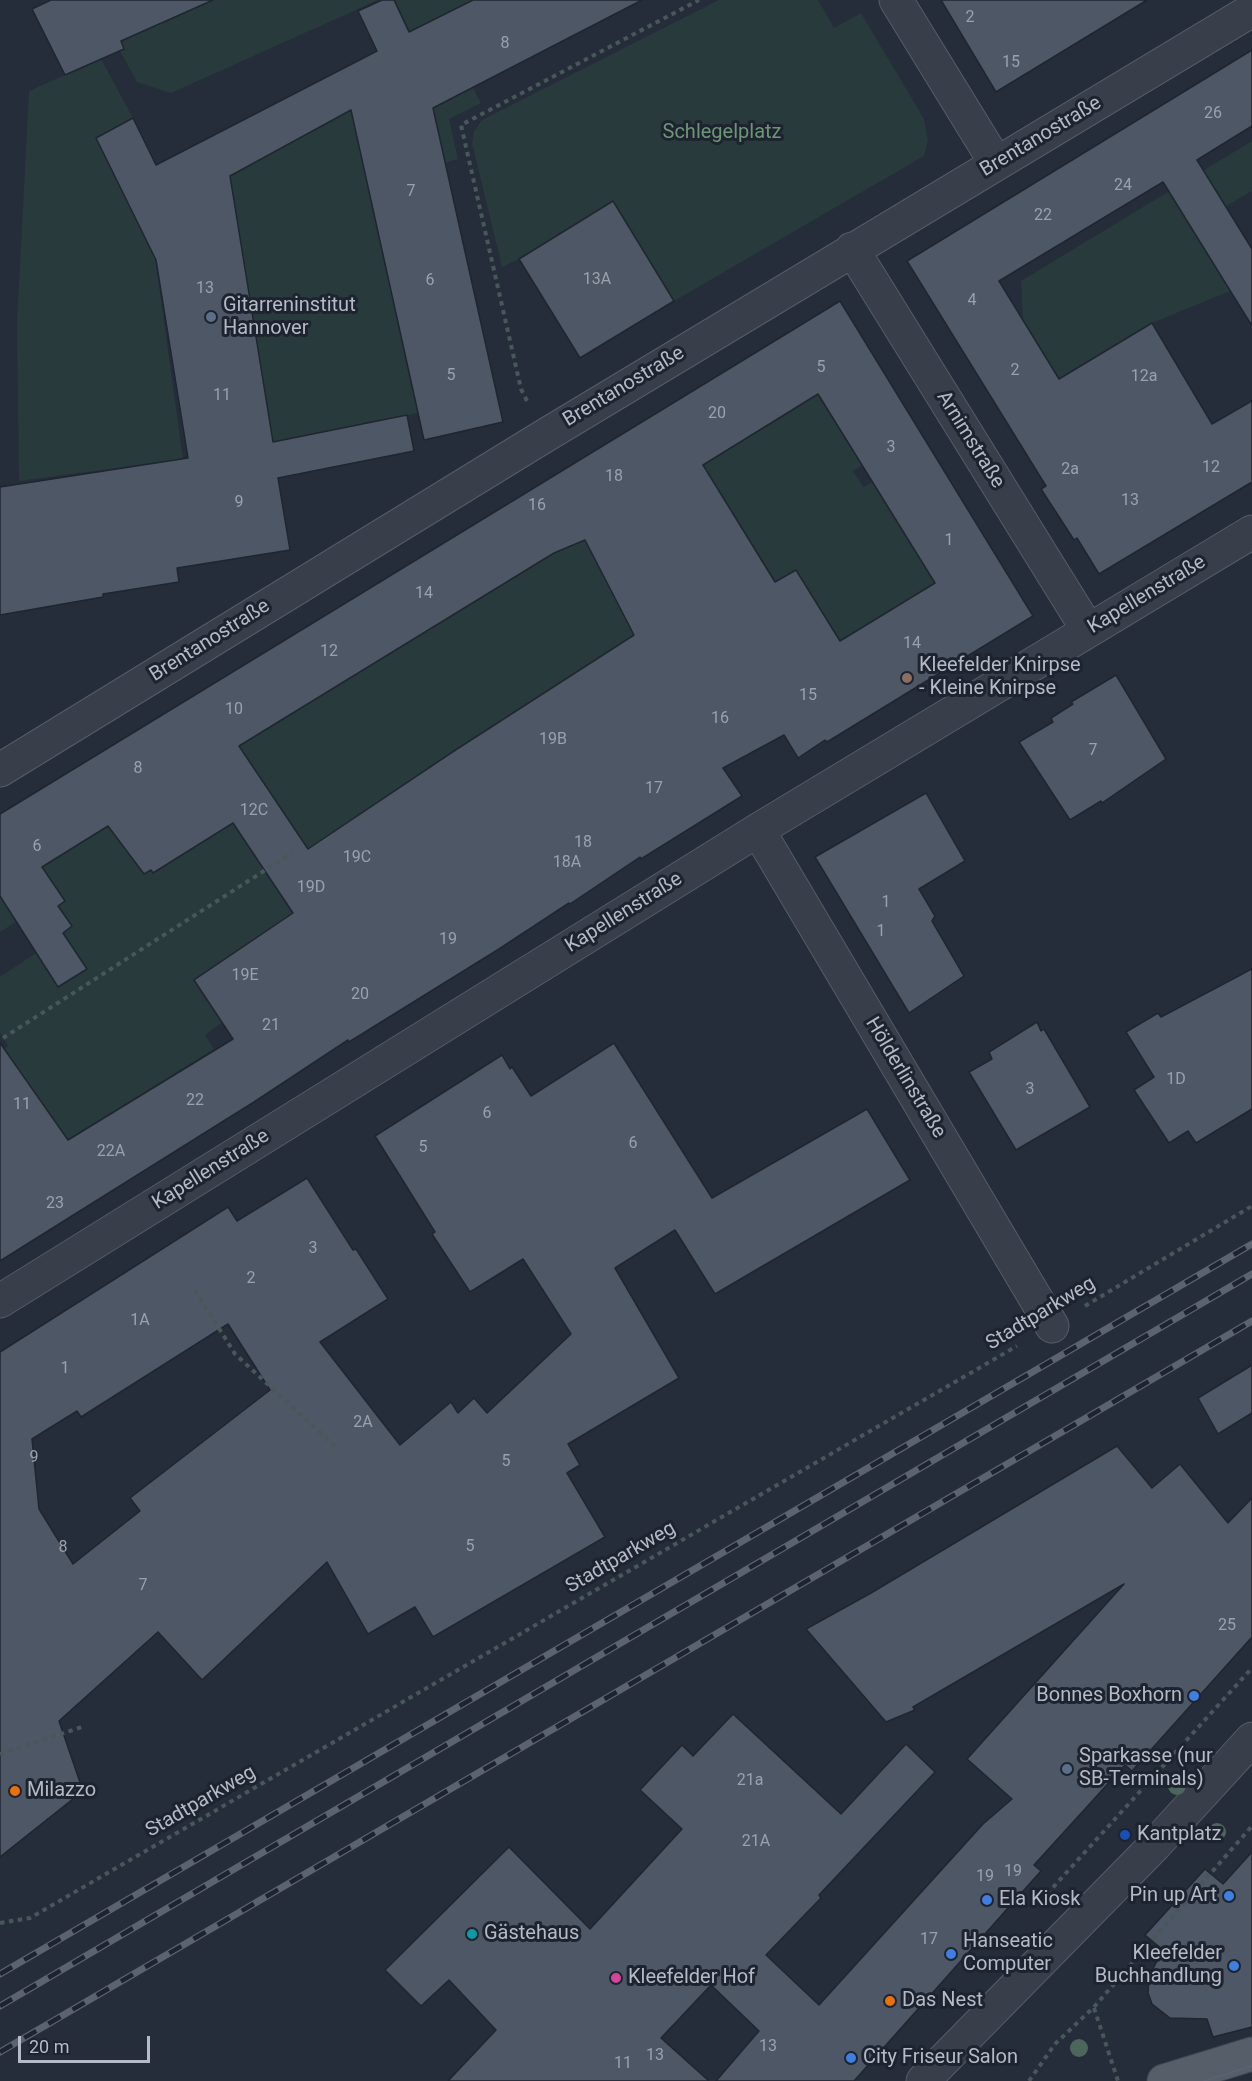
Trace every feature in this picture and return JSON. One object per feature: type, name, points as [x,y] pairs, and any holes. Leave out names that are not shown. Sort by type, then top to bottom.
[{"type":"main road","points":[[1164,2081],[1252,2054]]},
{"type":"street","points":[[896,0],[996,163]]},
{"type":"street","name":"Brentanostraße","points":[[0,770],[852,249],[1252,10]]},
{"type":"street","name":"Arnimstraße","points":[[852,249],[1088,630]]},
{"type":"street","name":"Kapellenstraße","points":[[0,1301],[758,830],[1252,532]]},
{"type":"street","name":"Hölderlinstraße","points":[[758,830],[1052,1326]]},
{"type":"street","points":[[922,2081],[1154,1846],[1252,1739]]},
{"type":"street","points":[[947,2081],[962,2040]]},
{"type":"path","points":[[546,435],[520,389],[461,125],[699,0]]},
{"type":"path","points":[[3,1038],[292,853]]},
{"type":"path","name":"Stadtparkweg","points":[[0,1923],[30,1918],[1052,1326],[1252,1206]]},
{"type":"path","points":[[195,1290],[235,1354],[338,1449]]},
{"type":"path","points":[[1039,1903],[1252,1668]]},
{"type":"path","points":[[0,1754],[85,1726]]},
{"type":"path","points":[[1029,2081],[1055,2044],[1094,2007],[1252,1826]]},
{"type":"path","points":[[1094,2007],[1118,2081]]},
{"type":"green space","points":[[213,0],[378,0],[171,93],[137,82],[120,51],[124,48],[121,41]]},
{"type":"green space","points":[[395,0],[473,0],[438,18],[481,103],[449,119],[458,159],[445,163],[418,413],[273,442],[153,242],[183,459],[19,481],[17,323],[29,91],[101,59],[133,118],[96,138],[139,225],[427,68]]},
{"type":"green space","name":"Schlegelplatz","points":[[719,0],[818,0],[834,28],[861,13],[924,119],[928,140],[924,156],[674,301],[613,201],[519,259],[502,267],[472,143],[474,131],[482,120]]},
{"type":"green space","points":[[1252,141],[1252,191],[1226,206],[1230,291],[1152,323],[1093,359],[1063,386],[1023,321],[1021,281]]},
{"type":"green space","points":[[816,392],[862,465],[853,471],[863,487],[873,482],[943,587],[835,643],[834,631],[796,570],[776,582],[728,506],[606,581],[634,635],[387,797],[474,849],[261,934],[194,979],[228,1018],[205,1035],[214,1049],[62,1143],[49,1113],[0,1051],[8,1046],[0,1032],[0,977],[36,953],[58,987],[86,969],[63,933],[72,926],[58,906],[60,894],[0,932],[0,892]]},
{"type":"building","points":[[51,0],[213,0],[121,41],[124,49],[65,75],[32,9]]},
{"type":"building","points":[[382,0],[394,0],[409,32],[473,0],[642,0],[433,108],[503,422],[424,440],[351,110],[230,176],[273,442],[407,415],[414,451],[278,478],[290,550],[177,568],[179,582],[103,594],[103,597],[0,615],[0,487],[188,458],[156,260],[96,138],[133,118],[156,165],[377,51],[358,11]]},
{"type":"building","points":[[941,0],[1147,0],[996,92]]},
{"type":"building","points":[[1252,50],[1252,126],[1197,160],[1252,249],[1252,326],[1163,182],[999,281],[1059,379],[1152,323],[1212,424],[1252,401],[1252,482],[1099,574],[1077,538],[1074,540],[1041,489],[1046,486],[907,261]]},
{"type":"building","points":[[613,201],[674,301],[580,358],[519,259]]},
{"type":"building","points":[[840,301],[1033,616],[798,758],[784,735],[723,768],[742,796],[641,859],[640,857],[499,949],[349,1042],[348,1040],[254,1102],[0,1261],[0,1043],[68,1140],[233,1039],[194,980],[293,913],[233,823],[153,873],[151,870],[144,874],[108,826],[42,867],[65,901],[58,906],[72,926],[63,933],[87,969],[58,987],[0,896],[0,814]],"holes":[[[818,394],[935,583],[840,641],[796,570],[775,582],[703,465]],[[585,540],[634,635],[454,751],[308,849],[239,746],[554,553]]]},
{"type":"building","points":[[1116,675],[1166,759],[1102,803],[1101,801],[1070,820],[1019,742],[1053,722],[1051,718],[1073,704],[1071,702]]},
{"type":"building","points":[[926,793],[965,861],[919,889],[935,916],[932,921],[964,976],[909,1013],[815,857]]},
{"type":"building","points":[[1252,969],[1252,1109],[1196,1143],[1188,1131],[1169,1143],[1134,1090],[1154,1077],[1126,1032],[1158,1013],[1161,1017]]},
{"type":"building","points":[[1037,1022],[1041,1031],[1044,1029],[1090,1107],[1016,1150],[969,1072],[992,1059],[989,1052]]},
{"type":"building","points":[[614,1043],[712,1198],[867,1109],[910,1180],[715,1294],[675,1230],[615,1268],[679,1378],[568,1444],[580,1465],[567,1473],[605,1537],[433,1637],[415,1607],[368,1634],[327,1562],[202,1680],[158,1632],[59,1721],[83,1791],[0,1857],[0,1352],[228,1207],[237,1221],[307,1178],[353,1250],[356,1249],[388,1299],[320,1342],[400,1445],[451,1402],[458,1413],[474,1398],[487,1413],[571,1334],[523,1259],[470,1292],[432,1234],[435,1232],[375,1136],[502,1055],[531,1096]],"holes":[[[228,1324],[270,1390],[130,1498],[140,1511],[73,1564],[39,1509],[32,1439],[77,1411],[81,1417]]]},
{"type":"building","points":[[1252,1365],[1252,1413],[1218,1434],[1198,1398]]},
{"type":"building","points":[[1117,1446],[1152,1488],[1180,1464],[1228,1523],[1252,1498],[1252,1637],[1132,1771],[1125,1765],[1034,1865],[1041,1871],[854,2081],[716,2081],[759,2031],[711,1985],[661,2038],[709,2081],[448,2081],[496,2030],[449,1980],[421,2006],[385,1970],[509,1847],[590,1929],[682,1829],[640,1790],[682,1745],[693,1756],[733,1714],[841,1814],[906,1744],[935,1772],[766,1955],[819,2005],[983,1824],[1012,1799],[967,1759],[1124,1584],[913,1707],[915,1710],[886,1722],[806,1629],[871,1593]]},
{"type":"building","points":[[1252,1852],[1252,2027],[1213,2037],[1207,2019],[1170,2018],[1152,2004],[1148,1993],[1149,1976],[1163,1950],[1145,1935],[1205,1869],[1223,1884]]},
{"type":"tram line","points":[[1204,2081],[1252,2066]]},
{"type":"railway","points":[[0,1974],[1252,1244]]},
{"type":"railway","points":[[0,2006],[1252,1274]]},
{"type":"railway","points":[[0,2052],[1252,1321]]},
{"type":"place","name":"Gitarreninstitut Hannover","points":[[211,317]]},
{"type":"place","name":"Kleefelder Knirpse - Kleine Knirpse","points":[[907,678]]},
{"type":"place","name":"Bonnes Boxhorn","points":[[1194,1696]]},
{"type":"place","name":"Sparkasse (nur SB-Terminals)","points":[[1067,1769]]},
{"type":"place","name":"Milazzo","points":[[15,1791]]},
{"type":"place","name":"Kantplatz","points":[[1125,1835]]},
{"type":"place","name":"Pin up Art","points":[[1229,1896]]},
{"type":"place","name":"Ela Kiosk","points":[[987,1900]]},
{"type":"place","name":"Gästehaus","points":[[472,1934]]},
{"type":"place","name":"Hanseatic Computer","points":[[951,1954]]},
{"type":"place","name":"Kleefelder Buchhandlung","points":[[1234,1966]]},
{"type":"place","name":"Kleefelder Hof","points":[[616,1978]]},
{"type":"place","name":"Das Nest","points":[[890,2001]]},
{"type":"place","name":"City Friseur Salon","points":[[851,2058]]}]
